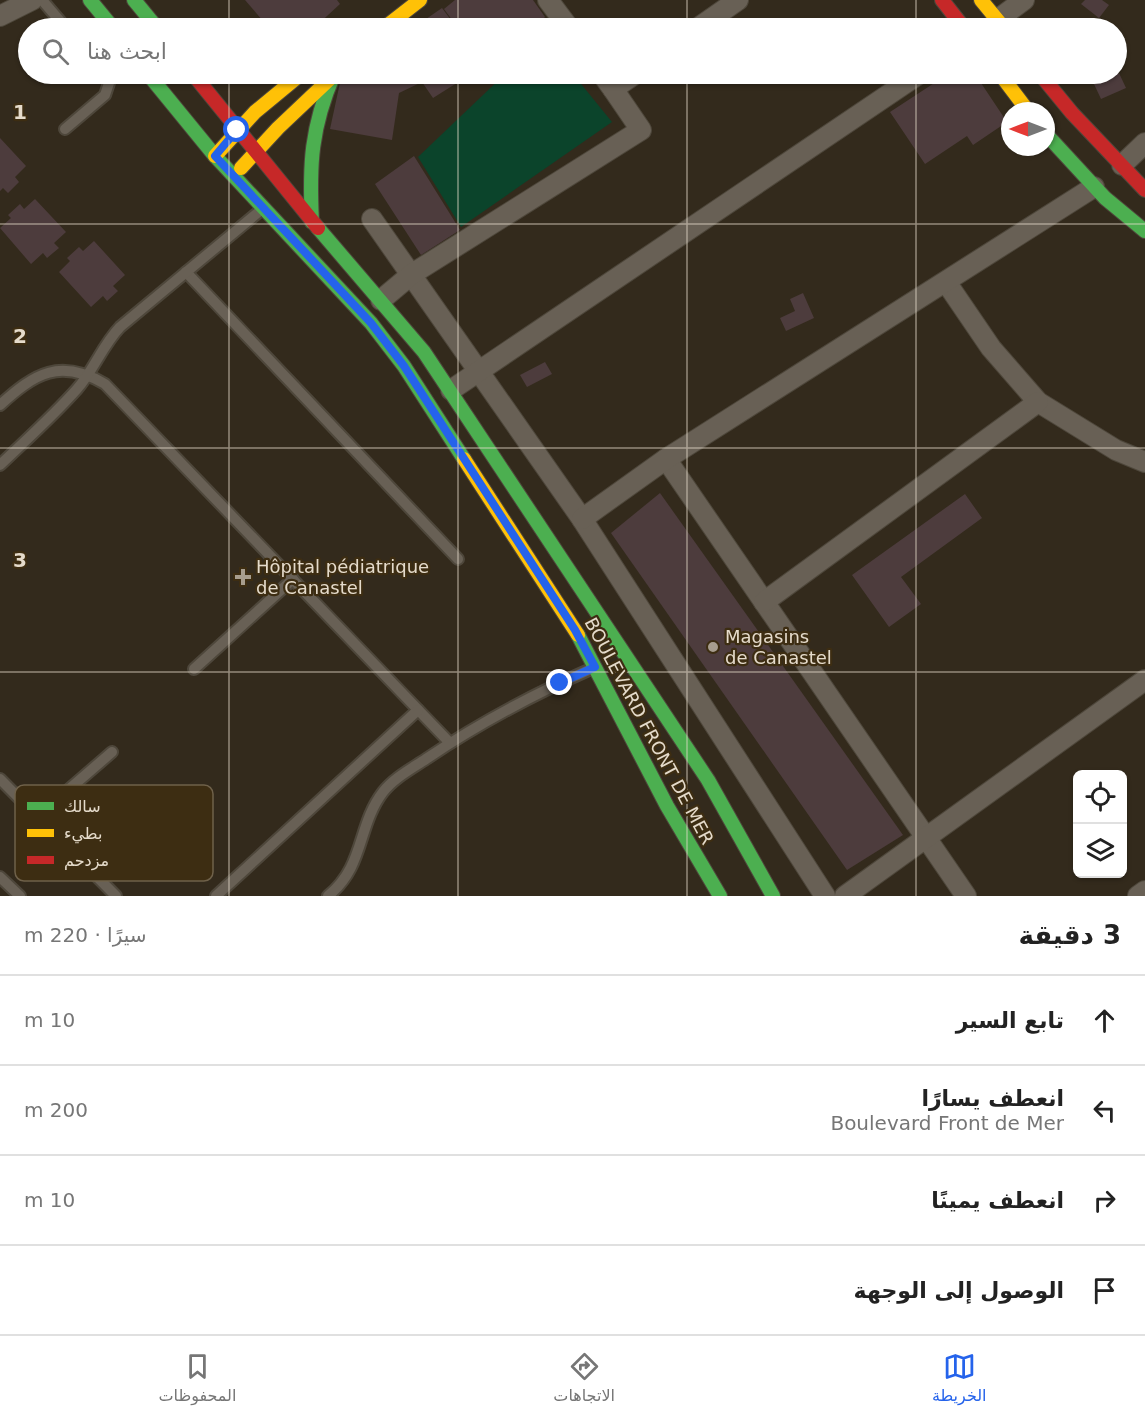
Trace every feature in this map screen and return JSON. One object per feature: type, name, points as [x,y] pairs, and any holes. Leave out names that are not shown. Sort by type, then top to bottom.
[{"type":"main road","points":[[90,0],[105,18]]},
{"type":"main road","points":[[134,0],[149,18]]},
{"type":"main road","points":[[397,18],[420,0]]},
{"type":"main road","points":[[942,0],[956,18]]},
{"type":"main road","points":[[981,0],[995,18]]},
{"type":"main road","name":"BOULEVARD FRONT DE MER","points":[[156,84],[215,156],[371,323],[404,366],[533,561],[595,667],[667,806],[720,896]]},
{"type":"main road","points":[[201,84],[312,222],[424,352],[451,390],[708,780],[773,896]]},
{"type":"main road","points":[[215,156],[269,98],[288,84]]},
{"type":"main road","points":[[234,177],[324,84]]},
{"type":"main road","points":[[312,222],[311,136],[320,102],[329,84]]},
{"type":"main road","points":[[1008,84],[1021,102]]},
{"type":"main road","points":[[1048,84],[1072,113],[1145,190]]},
{"type":"main road","points":[[1055,144],[1127,219],[1145,231]]},
{"type":"main road","points":[[263,208],[286,189]]},
{"type":"street","points":[[0,16],[32,0]]},
{"type":"street","points":[[548,0],[562,18]]},
{"type":"street","points":[[712,18],[738,0]]},
{"type":"street","points":[[1006,18],[1024,0]]},
{"type":"street","points":[[381,300],[412,274],[641,130],[610,84]]},
{"type":"street","points":[[451,390],[904,84]]},
{"type":"street","points":[[1122,165],[1145,143]]},
{"type":"street","points":[[582,519],[666,459],[1094,187]]},
{"type":"street","points":[[372,219],[412,274],[477,373],[582,519],[825,896]]},
{"type":"street","points":[[946,282],[991,348],[1038,402],[1116,450],[1145,462]]},
{"type":"street","points":[[764,602],[1038,402]]},
{"type":"street","points":[[666,459],[966,896]]},
{"type":"street","points":[[845,896],[1145,680]]},
{"type":"street","points":[[1138,896],[1145,891]]},
{"type":"lane","points":[[42,0],[57,18]]},
{"type":"lane","points":[[65,129],[105,95],[109,84]]},
{"type":"lane","points":[[0,465],[89,374],[108,339],[120,327],[263,208]]},
{"type":"lane","points":[[186,272],[458,559]]},
{"type":"lane","points":[[0,405],[24,382],[42,373],[62,370],[89,374],[105,384],[450,743]]},
{"type":"lane","points":[[194,669],[293,579]]},
{"type":"lane","points":[[328,896],[339,887],[352,869],[382,793],[394,780],[450,743],[560,683],[595,667]]},
{"type":"lane","points":[[216,896],[418,710]]},
{"type":"lane","points":[[74,785],[112,752]]},
{"type":"lane","points":[[0,779],[15,794]]},
{"type":"lane","points":[[0,877],[20,896]]},
{"type":"lane","points":[[101,881],[116,896]]},
{"type":"green space","points":[[495,84],[581,84],[612,122],[461,227],[418,157]]},
{"type":"building","points":[[245,0],[337,0],[340,4],[325,18],[260,18]]},
{"type":"building","points":[[455,0],[533,0],[545,17],[451,18],[444,9]]},
{"type":"building","points":[[1085,0],[1102,0],[1109,5],[1099,18],[1081,4]]},
{"type":"building","points":[[442,8],[450,18],[428,18]]},
{"type":"building","points":[[340,84],[418,84],[399,93],[392,140],[330,129]]},
{"type":"building","points":[[423,84],[455,84],[433,98]]},
{"type":"building","points":[[933,84],[982,84],[1001,113],[1001,126],[973,145],[967,136],[925,164],[890,112]]},
{"type":"building","points":[[1094,84],[1124,84],[1126,88],[1101,99]]},
{"type":"building","points":[[0,138],[26,166],[15,177],[19,182],[8,193],[3,188],[0,191]]},
{"type":"building","points":[[414,156],[460,230],[421,255],[375,184]]},
{"type":"building","points":[[35,199],[66,232],[54,243],[59,248],[47,258],[43,253],[31,264],[0,228],[11,218],[8,215],[20,204],[24,209]]},
{"type":"building","points":[[94,241],[125,275],[113,286],[118,291],[107,301],[103,296],[91,307],[59,272],[70,261],[67,258],[79,247],[83,251]]},
{"type":"building","points":[[803,293],[814,318],[786,331],[780,318],[795,311],[790,299]]},
{"type":"building","points":[[545,362],[552,374],[527,387],[520,375]]},
{"type":"building","points":[[660,493],[903,835],[847,870],[611,533]]},
{"type":"building","points":[[965,494],[982,518],[901,577],[921,604],[889,627],[852,575]]},
{"type":"traffic: fast","points":[[90,0],[105,18]]},
{"type":"traffic: fast","points":[[134,0],[149,18]]},
{"type":"traffic: fast","points":[[156,84],[215,156],[371,323],[404,366],[464,459]]},
{"type":"traffic: fast","points":[[312,222],[313,146],[320,111],[330,84]]},
{"type":"traffic: fast","points":[[1055,144],[1105,198],[1145,231]]},
{"type":"traffic: fast","points":[[318,228],[424,352],[708,780],[773,896]]},
{"type":"traffic: fast","points":[[578,635],[667,806],[720,896]]},
{"type":"traffic: slow","points":[[397,18],[420,0]]},
{"type":"traffic: slow","points":[[981,0],[996,18]]},
{"type":"traffic: slow","points":[[215,156],[255,112],[289,84]]},
{"type":"traffic: slow","points":[[241,168],[278,128],[324,84]]},
{"type":"traffic: slow","points":[[1008,84],[1021,102]]},
{"type":"traffic: slow","points":[[464,459],[578,635]]},
{"type":"traffic: jam","points":[[942,0],[956,18]]},
{"type":"traffic: jam","points":[[201,84],[318,228]]},
{"type":"traffic: jam","points":[[1048,84],[1072,113],[1145,190]]},
{"type":"place","name":"Hôpital pédiatrique de Canastel","points":[[243,577]]},
{"type":"place","name":"Magasins de Canastel","points":[[713,647]]},
{"type":"route","points":[[237,130],[215,156],[371,323],[404,366],[533,561],[575,630],[595,667],[560,683]]}]
